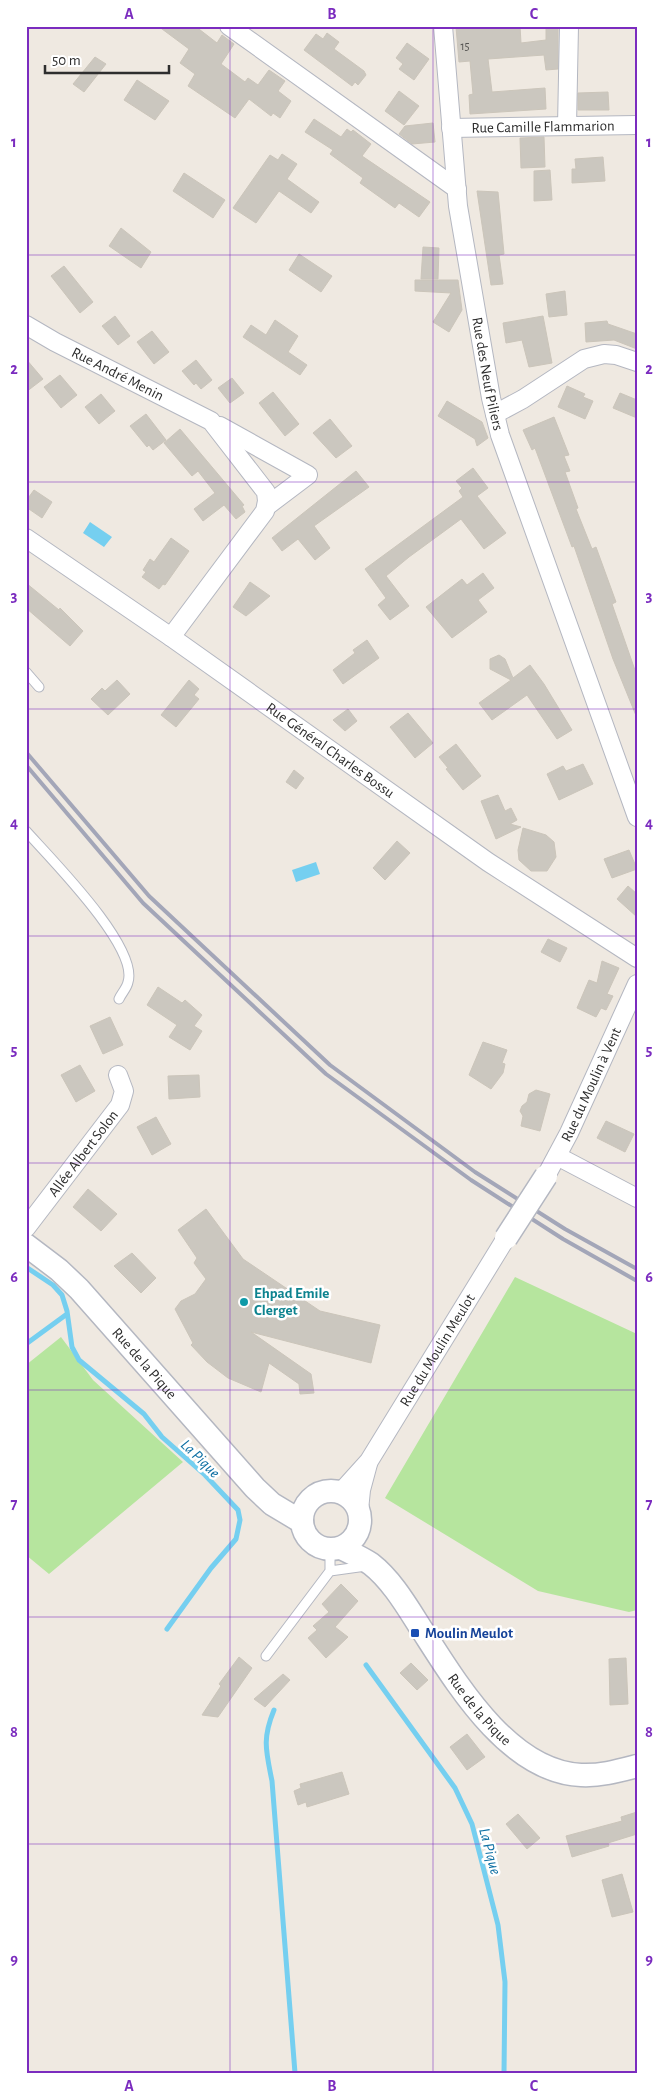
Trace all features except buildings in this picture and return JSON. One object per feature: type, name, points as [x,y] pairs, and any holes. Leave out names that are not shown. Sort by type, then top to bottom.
[{"type":"street","points":[[229,26],[457,190]]},
{"type":"street","name":"Rue des Neuf Piliers","points":[[443,26],[457,190],[495,414],[512,468],[637,817]]},
{"type":"street","points":[[567,126],[569,26]]},
{"type":"street","name":"Rue Camille Flammarion","points":[[451,128],[637,125]]},
{"type":"street","name":"Rue André Menin","points":[[26,325],[55,342],[211,421],[308,476],[267,506],[261,517],[171,637]]},
{"type":"street","points":[[495,414],[523,399],[584,359],[604,354],[621,356],[637,362]]},
{"type":"street","name":"Rue André Menin","points":[[211,421],[262,485],[267,497],[267,506]]},
{"type":"street","name":"Rue Général Charles Bossu","points":[[26,538],[171,637],[488,862],[637,958]]},
{"type":"street","name":"Rue du Moulin à Vent","points":[[546,1176],[637,984]]},
{"type":"street","name":"Allée Albert Solon","points":[[26,1228],[123,1100],[124,1091],[118,1074]]},
{"type":"street","points":[[557,1156],[637,1198]]},
{"type":"street","points":[[506,1238],[546,1176]]},
{"type":"street","name":"Rue du Moulin Meulot","points":[[341,1492],[369,1461],[506,1238]]},
{"type":"street","name":"Rue de la Pique","points":[[26,1245],[59,1270],[79,1289],[255,1488],[272,1504],[302,1522]]},
{"type":"street","name":"Rue du Moulin Meulot","points":[[359,1510],[361,1490],[369,1461]]},
{"type":"street","name":"Rue de la Pique","points":[[255,1488],[287,1499],[310,1499]]},
{"type":"street","points":[[325,1491],[341,1492],[355,1502],[361,1517],[358,1532],[334,1556],[308,1538],[302,1522],[302,1514],[310,1499],[325,1491]]},
{"type":"street","name":"Rue de la Pique","points":[[358,1532],[372,1565],[406,1604],[461,1690],[488,1723],[530,1758],[563,1772],[580,1776],[601,1775],[637,1766]]},
{"type":"street","name":"Rue de la Pique","points":[[334,1556],[372,1565]]},
{"type":"lane","points":[[26,672],[40,686]]},
{"type":"lane","points":[[26,831],[116,938],[126,961],[129,981],[118,999]]},
{"type":"lane","points":[[266,1656],[334,1556]]},
{"type":"green space","points":[[515,1277],[637,1334],[637,1610],[629,1612],[538,1591],[385,1498]]},
{"type":"green space","points":[[61,1337],[93,1380],[183,1462],[49,1574],[26,1555],[26,1365]]},
{"type":"water","points":[[90,522],[112,537],[104,547],[83,533]]},
{"type":"water","points":[[316,862],[320,874],[296,882],[292,870]]},
{"type":"waterway","name":"La Pique","points":[[26,1267],[53,1285],[62,1295],[67,1311],[72,1347],[79,1360],[144,1414],[162,1437],[205,1475],[238,1510],[240,1520],[236,1539],[211,1568],[167,1629]]},
{"type":"waterway","name":"La Pique","points":[[26,1344],[67,1314]]},
{"type":"waterway","name":"La Pique","points":[[366,1665],[455,1788],[472,1824],[498,1925],[505,1982],[504,2073]]},
{"type":"waterway","points":[[274,1710],[270,1720],[266,1745],[272,1781],[295,2073]]},
{"type":"railway","points":[[26,752],[149,896],[330,1065],[475,1172],[565,1229],[637,1269]]},
{"type":"railway","points":[[26,765],[143,903],[326,1074],[471,1180],[563,1239],[637,1281]]},
{"type":"place","name":"Ehpad Emile Clerget","points":[[244,1302]]},
{"type":"place","name":"Moulin Meulot","points":[[415,1633]]}]
